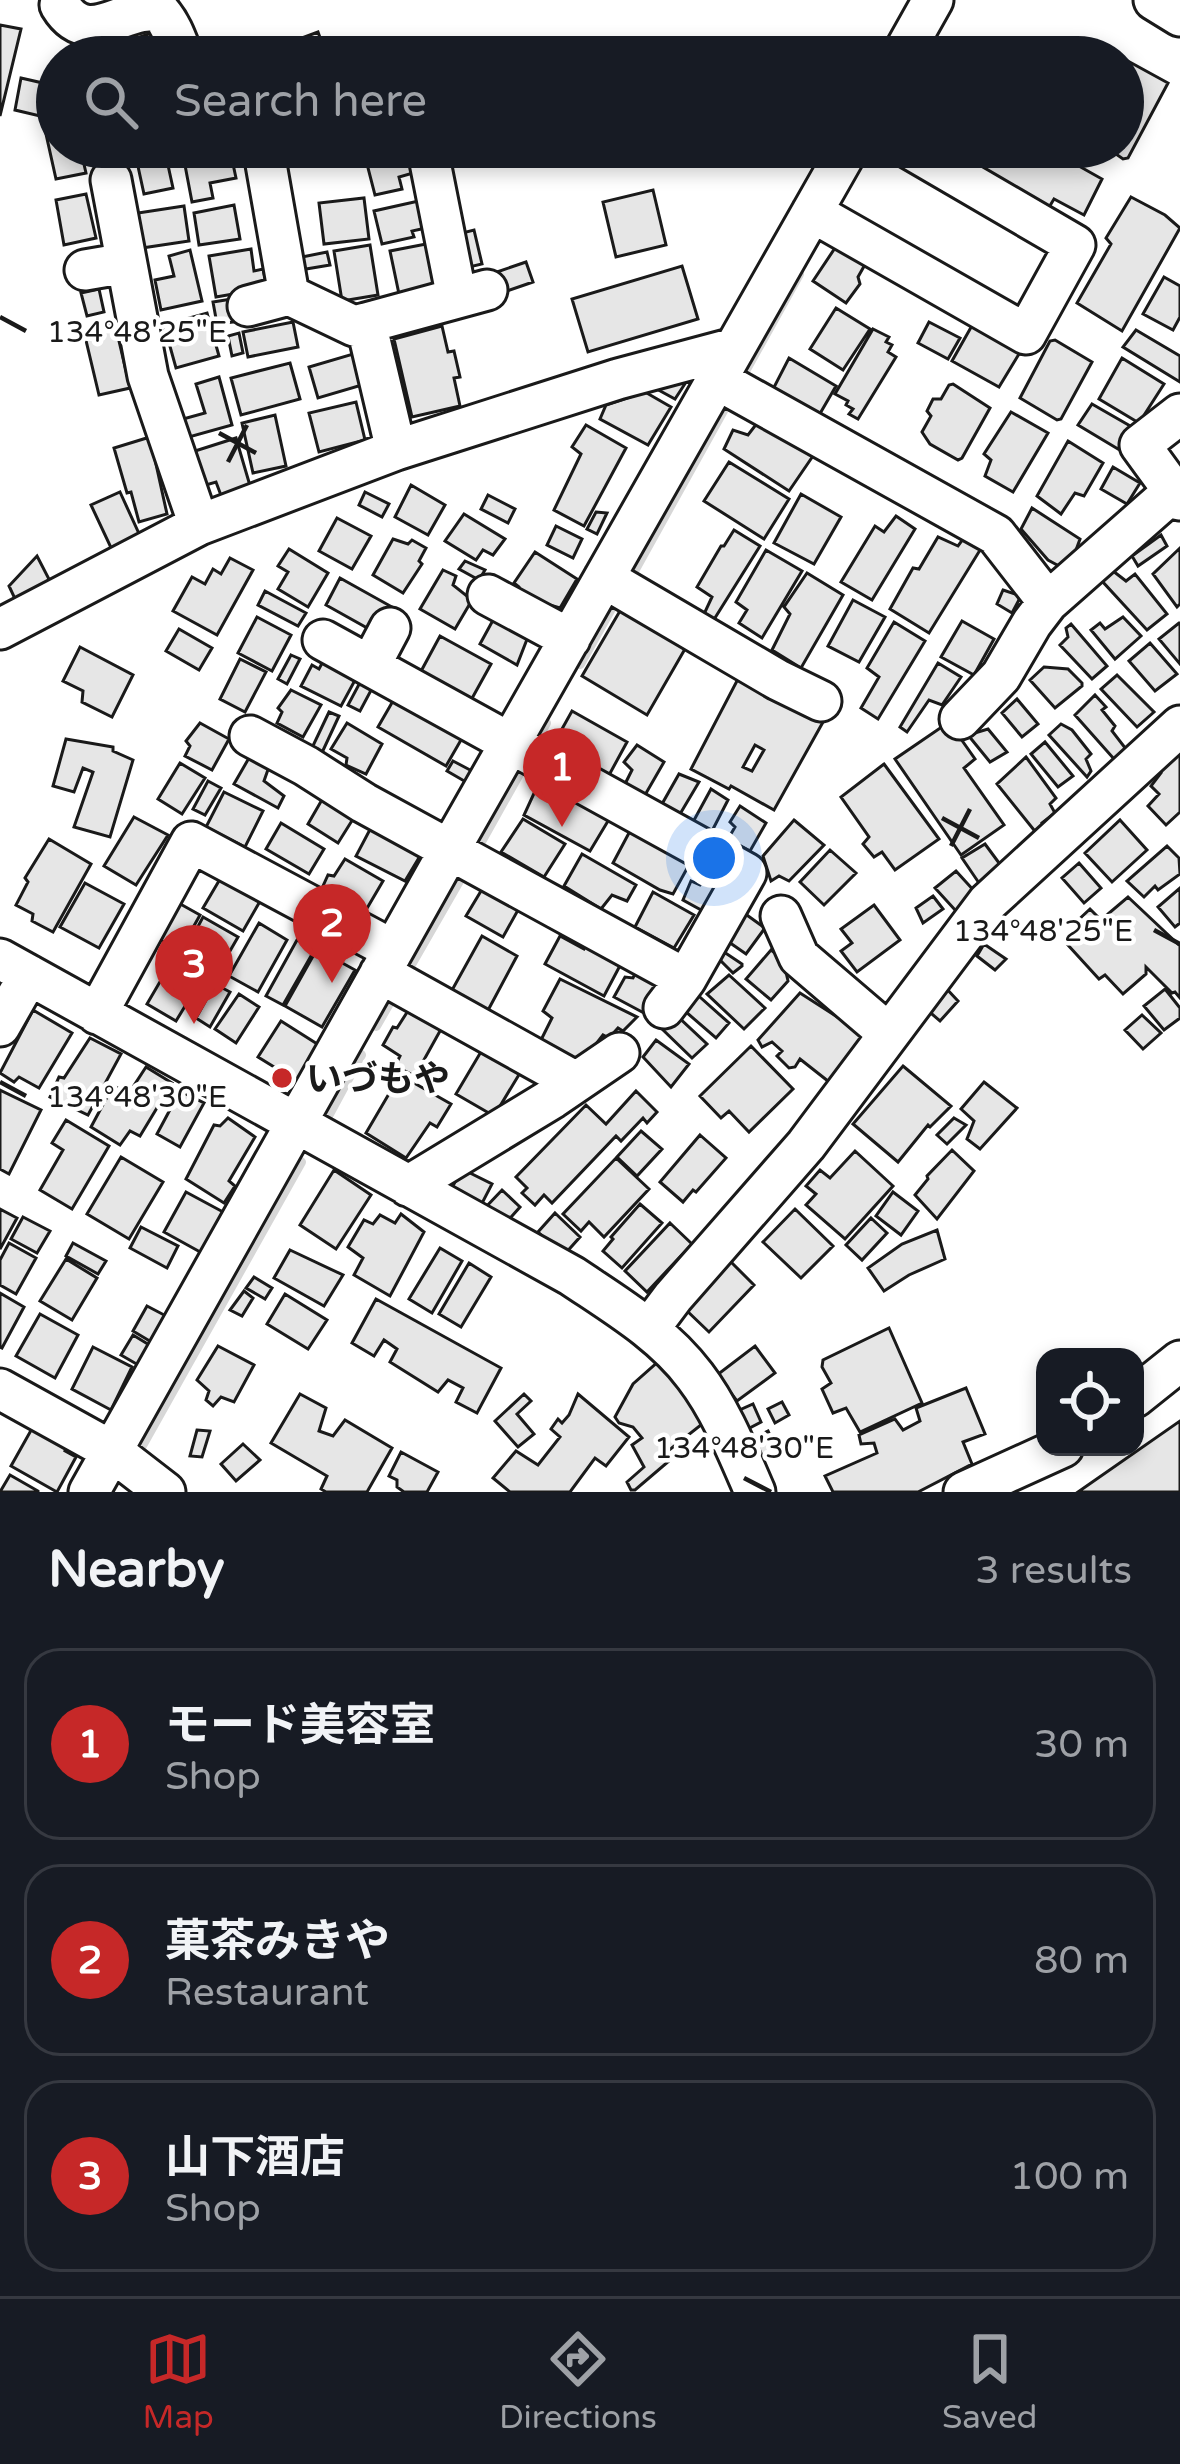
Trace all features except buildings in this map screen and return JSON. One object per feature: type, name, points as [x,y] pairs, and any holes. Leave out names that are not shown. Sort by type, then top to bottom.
[{"type":"street","points":[[61,0],[66,15],[88,22],[134,1],[152,5],[174,36]]},
{"type":"street","points":[[913,36],[934,0]]},
{"type":"street","points":[[1154,0],[1176,28]]},
{"type":"street","points":[[267,168],[289,295]]},
{"type":"street","points":[[248,306],[289,295],[353,326],[472,294],[443,168]]},
{"type":"street","points":[[89,1492],[295,1124],[394,973],[450,849],[837,168]]},
{"type":"street","points":[[812,212],[1025,334],[1075,245],[944,168]]},
{"type":"street","points":[[111,180],[148,376],[199,525]]},
{"type":"street","points":[[85,270],[127,263]]},
{"type":"street","points":[[366,323],[396,450]]},
{"type":"street","points":[[0,629],[199,525],[396,450],[618,379],[725,364],[996,536],[1048,602]]},
{"type":"street","points":[[960,719],[1001,676],[1048,602],[1177,495],[1140,445],[1180,414]]},
{"type":"street","points":[[604,578],[821,701]]},
{"type":"street","points":[[488,596],[570,639]]},
{"type":"street","points":[[370,666],[390,628]]},
{"type":"street","points":[[250,736],[299,779],[364,802],[450,849],[675,994],[746,873],[323,640]]},
{"type":"street","points":[[649,1329],[806,1145],[988,902],[1180,726]]},
{"type":"street","points":[[97,1014],[191,842],[394,973],[576,1082]]},
{"type":"street","points":[[782,916],[799,957],[889,1034]]},
{"type":"street","points":[[0,1026],[14,967],[572,1276],[649,1329],[695,1376],[732,1439],[755,1492]]},
{"type":"street","points":[[408,1186],[619,1053]]},
{"type":"street","points":[[1144,1390],[1180,1360]]},
{"type":"street","points":[[0,1389],[112,1451],[164,1492]]},
{"type":"street","points":[[964,1492],[1043,1456]]},
{"type":"waterway","points":[[629,580],[799,274]]},
{"type":"waterway","points":[[580,664],[613,605]]},
{"type":"waterway","points":[[537,740],[546,723]]},
{"type":"waterway","points":[[478,847],[520,772]]},
{"type":"waterway","points":[[405,975],[463,874]]},
{"type":"waterway","points":[[376,1026],[395,993]]},
{"type":"waterway","points":[[327,1118],[361,1055]]},
{"type":"waterway","points":[[135,1458],[301,1162]]},
{"type":"place","name":"モード美容室","points":[[562,827]]},
{"type":"place","name":"菓茶みきや","points":[[332,983]]},
{"type":"place","name":"山下酒店","points":[[194,1024]]},
{"type":"place","name":"いづもや","points":[[282,1078]]}]
